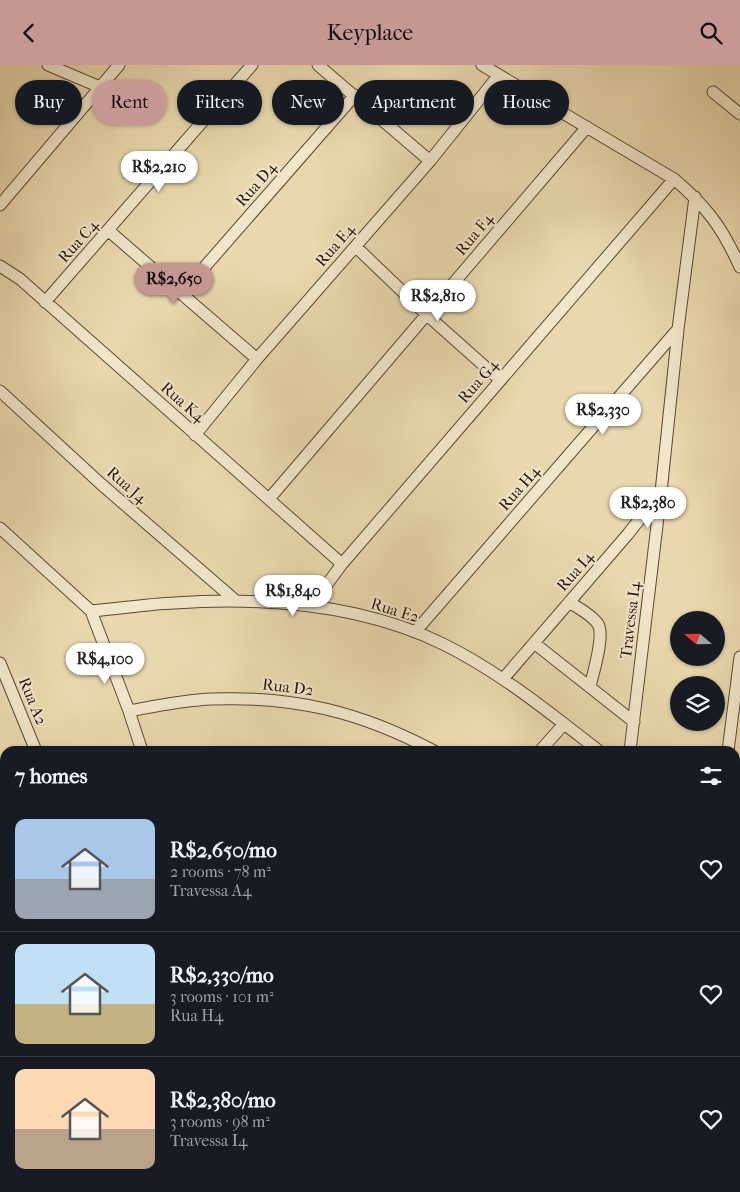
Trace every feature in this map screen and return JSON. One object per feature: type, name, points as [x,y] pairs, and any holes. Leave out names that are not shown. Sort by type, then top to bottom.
[{"type":"street","points":[[48,65],[92,84]]},
{"type":"street","points":[[106,80],[119,65]]},
{"type":"street","name":"Rua C4","points":[[45,302],[252,65]]},
{"type":"street","points":[[318,65],[354,94]]},
{"type":"street","points":[[482,65],[674,179],[695,197],[721,229],[740,267]]},
{"type":"street","name":"Rua E4","points":[[195,435],[257,359],[430,161],[498,76]]},
{"type":"street","points":[[713,92],[740,115]]},
{"type":"street","points":[[0,205],[92,96]]},
{"type":"street","name":"Rua D4","points":[[181,293],[354,96]]},
{"type":"street","points":[[389,125],[430,161]]},
{"type":"street","name":"Rua F4","points":[[269,499],[587,127]]},
{"type":"street","name":"Rua G4","points":[[311,606],[342,564],[674,179]]},
{"type":"street","points":[[661,492],[678,329],[695,197]]},
{"type":"street","points":[[109,231],[257,359]]},
{"type":"street","points":[[356,247],[427,315],[500,380]]},
{"type":"street","name":"Rua K4","points":[[0,267],[20,279],[342,564]]},
{"type":"street","name":"Rua H4","points":[[415,632],[678,329]]},
{"type":"street","name":"Rua J4","points":[[0,391],[101,484],[236,601]]},
{"type":"street","name":"Rua I4","points":[[503,679],[628,534],[661,492]]},
{"type":"street","name":"Travessa I4","points":[[631,746],[661,492]]},
{"type":"street","points":[[0,528],[91,611],[140,746]]},
{"type":"street","name":"Rua E2","points":[[91,611],[174,603],[236,601],[311,606],[382,621],[415,632],[466,657],[503,679],[593,746]]},
{"type":"street","points":[[569,602],[594,620],[600,630],[600,639],[590,687]]},
{"type":"street","points":[[534,643],[634,722]]},
{"type":"street","points":[[729,746],[736,718],[740,657]]},
{"type":"street","name":"Rua A2","points":[[0,663],[34,746]]},
{"type":"street","name":"Rua D2","points":[[129,711],[211,699],[273,699],[306,704],[365,720],[394,731],[424,746]]},
{"type":"street","points":[[544,746],[564,724]]}]
